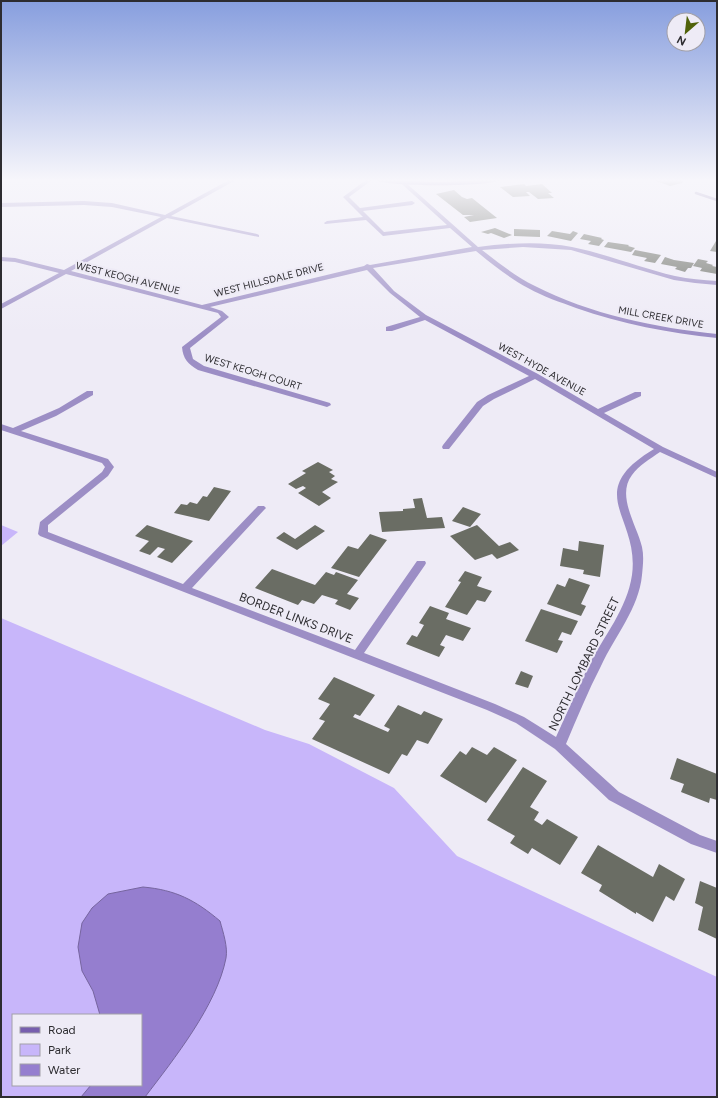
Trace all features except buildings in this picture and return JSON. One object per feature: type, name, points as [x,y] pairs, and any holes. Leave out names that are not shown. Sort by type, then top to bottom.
[{"type":"street","points":[[1,307],[139,231]]},
{"type":"street","points":[[235,231],[257,236]]},
{"type":"street","points":[[380,231],[383,234],[407,231]]},
{"type":"street","name":"MILL CREEK DRIVE","points":[[459,231],[520,281],[555,298],[597,314],[636,324],[693,334],[717,336]]},
{"type":"street","name":"WEST HILLSDALE DRIVE","points":[[203,306],[367,266],[478,248],[509,245],[552,246],[601,255],[657,274],[688,280],[717,283]]},
{"type":"street","name":"WEST KEOGH AVENUE","points":[[1,259],[15,260],[203,306]]},
{"type":"street","name":"WEST HYDE AVENUE","points":[[367,266],[392,292],[426,317],[535,376],[660,449],[717,475]]},
{"type":"street","name":"WEST KEOGH COURT","points":[[203,306],[220,312],[225,317],[186,347],[186,354],[191,363],[201,368],[327,405]]},
{"type":"street","points":[[388,329],[426,317]]},
{"type":"street","points":[[446,447],[480,404],[491,397],[535,376]]},
{"type":"street","points":[[13,431],[53,414],[90,393]]},
{"type":"street","points":[[598,412],[638,394]]},
{"type":"street","name":"BORDER LINKS DRIVE","points":[[1,427],[105,462],[110,467],[105,474],[42,524],[43,534],[491,707],[520,720],[559,745],[614,796],[696,840],[717,847]]},
{"type":"street","name":"NORTH LOMBARD STREET","points":[[559,745],[595,665],[624,616],[635,586],[638,561],[635,539],[622,506],[621,488],[629,470],[660,449]]},
{"type":"street","points":[[185,589],[261,508]]},
{"type":"street","points":[[357,655],[421,563]]},
{"type":"green space","points":[[1,525],[18,532],[1,546]]},
{"type":"green space","points":[[1,618],[265,730],[309,744],[394,788],[457,856],[717,977],[717,1097],[1,1097]]},
{"type":"water","points":[[143,887],[155,888],[184,897],[202,907],[220,921],[225,940],[226,958],[214,994],[204,1013],[181,1049],[145,1097],[81,1097],[90,1086],[142,1086],[142,1014],[100,1014],[93,991],[82,971],[78,947],[82,923],[92,908],[108,894]]}]
